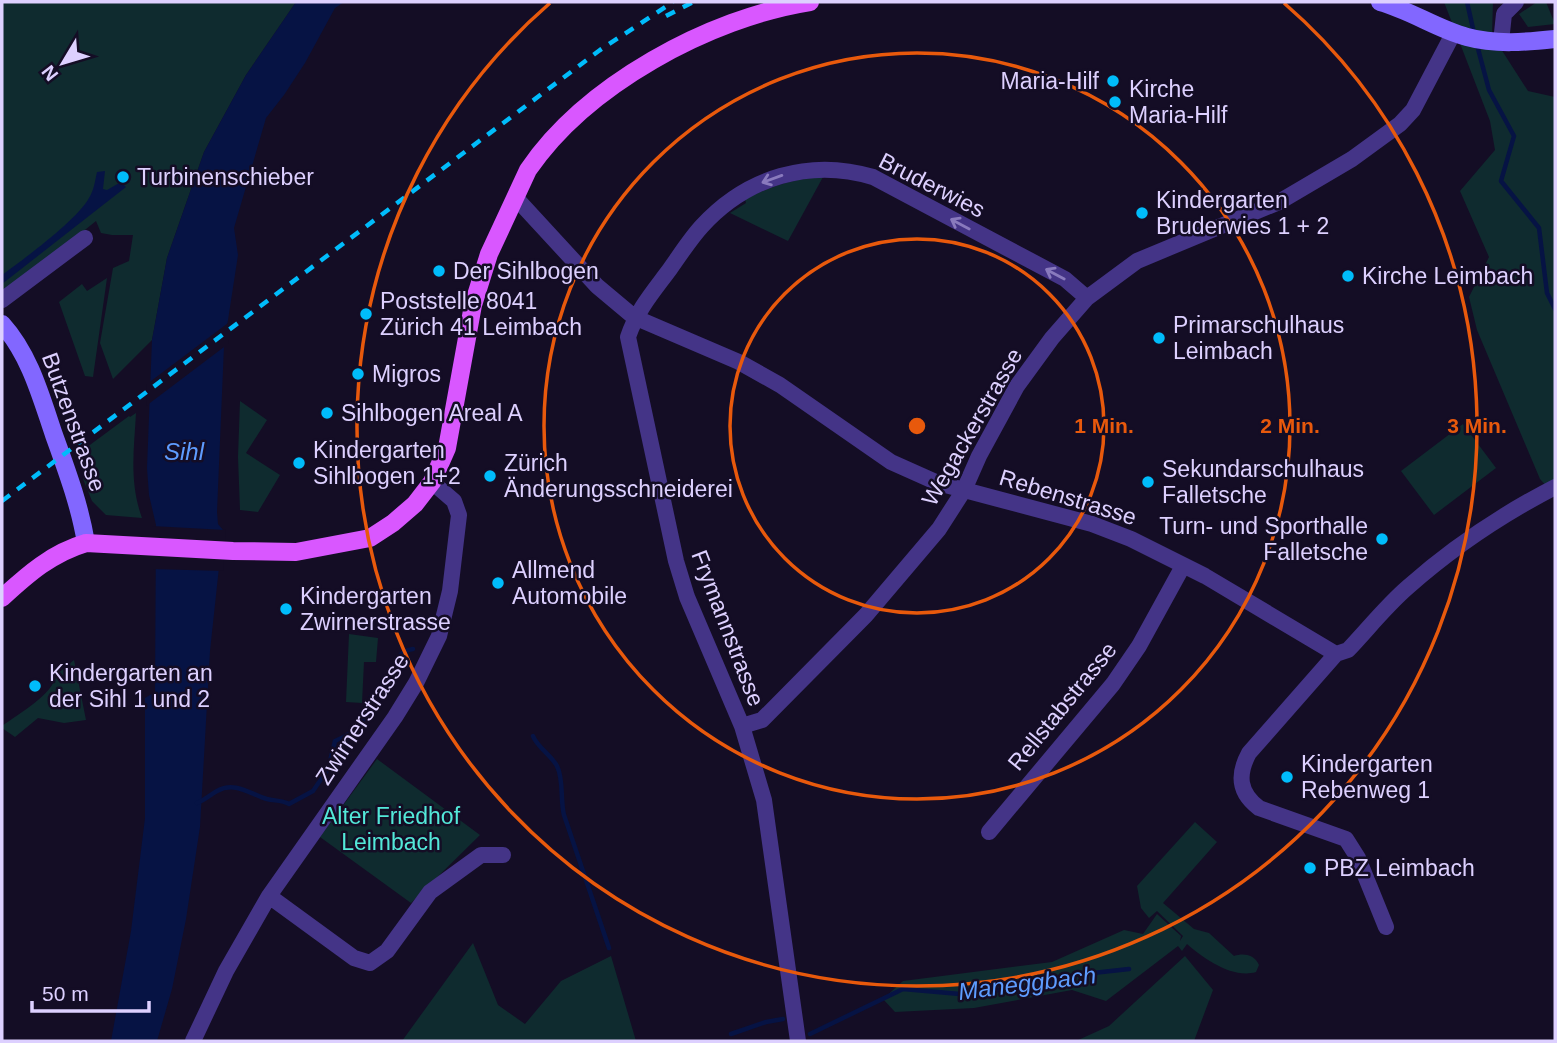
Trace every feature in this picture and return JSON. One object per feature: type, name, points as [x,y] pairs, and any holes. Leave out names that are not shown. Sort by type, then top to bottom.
[{"type":"main road","points":[[2,598],[47,560],[86,543],[296,552],[370,538],[393,523],[415,504],[432,482],[447,448],[473,305],[489,254],[536,159],[572,118],[660,56],[710,31],[761,12],[810,2]]},
{"type":"main road","points":[[1380,2],[1460,34],[1494,41],[1525,43],[1555,39]]},
{"type":"main road","name":"Butzenstrasse","points":[[2,324],[19,348],[36,382],[78,504],[86,543]]},
{"type":"street","points":[[1494,41],[1504,14],[1516,2]]},
{"type":"street","name":"Wegackerstrasse","points":[[742,726],[762,720],[866,615],[939,528],[964,490],[1017,386],[1052,338],[1087,298],[1137,261],[1279,202],[1352,159],[1399,124],[1413,110],[1460,34]]},
{"type":"street","name":"Bruderwies","points":[[634,317],[702,226],[728,202],[761,183],[790,173],[823,168],[852,171],[873,177],[1065,279],[1087,298]]},
{"type":"street","points":[[515,197],[597,286],[634,317]]},
{"type":"street","points":[[2,300],[85,238]]},
{"type":"street","name":"Rebenstrasse","points":[[634,317],[739,362],[780,385],[891,462],[938,483],[1092,524],[1131,539],[1256,606],[1336,654]]},
{"type":"street","name":"Frymannstrasse","points":[[634,317],[628,337],[676,561],[687,597],[742,726],[767,811],[798,1041]]},
{"type":"street","name":"Zwirnerstrasse","points":[[193,1041],[226,971],[269,896],[395,718],[439,636],[450,591],[459,515],[454,501],[432,482]]},
{"type":"street","points":[[1386,927],[1358,858],[1346,839],[1259,808],[1250,802],[1240,780],[1242,766],[1249,753],[1336,654],[1348,650],[1406,588],[1462,545],[1516,509],[1555,488]]},
{"type":"street","name":"Rellstabstrasse","points":[[989,832],[1113,684],[1139,646],[1183,566]]},
{"type":"street","points":[[269,896],[354,958],[370,963],[387,951],[430,892],[481,855],[503,855]]},
{"type":"green space","points":[[2,2],[296,2],[246,75],[204,152],[167,258],[152,340],[113,379],[100,343],[113,268],[129,261],[133,235],[101,233],[96,221],[13,288],[2,293]]},
{"type":"green space","points":[[1444,2],[1493,2],[1492,35],[1528,91],[1555,97],[1555,496],[1540,479],[1477,330],[1469,297],[1489,257],[1460,191],[1495,150],[1490,121]]},
{"type":"green space","points":[[1537,2],[1546,2],[1555,24],[1528,27],[1519,14]]},
{"type":"green space","points":[[823,177],[788,241],[730,213],[746,203],[745,199],[764,191],[793,181]]},
{"type":"green space","points":[[107,278],[93,377],[85,376],[59,302],[82,284],[87,291]]},
{"type":"green space","points":[[240,401],[267,420],[246,453],[280,475],[258,512],[240,510]]},
{"type":"green space","points":[[136,413],[134,479],[142,518],[106,515],[92,501],[83,479],[86,470],[84,462],[75,456]]},
{"type":"green space","points":[[1463,424],[1496,468],[1434,515],[1401,471]]},
{"type":"green space","points":[[349,634],[378,638],[376,662],[364,662],[362,703],[346,702]]},
{"type":"green space","points":[[74,660],[86,720],[64,723],[38,718],[15,737],[2,728],[42,697],[56,675]]},
{"type":"green space","name":"Alter Friedhof Leimbach","points":[[377,759],[480,835],[411,903],[320,837]]},
{"type":"green space","points":[[1195,822],[1217,842],[1163,903],[1194,929],[1209,933],[1234,956],[1245,955],[1254,959],[1259,965],[1256,972],[1238,973],[1219,966],[1187,944],[1182,951],[1178,946],[1106,1001],[1072,990],[974,1008],[895,1012],[883,999],[903,981],[1052,962],[1124,930],[1143,934],[1157,914],[1181,936],[1180,941],[1183,936],[1157,911],[1149,918],[1141,908],[1137,886]]},
{"type":"green space","points":[[473,943],[498,1005],[525,1024],[561,981],[611,956],[636,1041],[402,1041]]},
{"type":"green space","points":[[1185,956],[1213,990],[1194,1041],[1076,1041],[1109,1026]]},
{"type":"water","name":"Sihl","points":[[296,2],[344,2],[335,8],[305,63],[266,118],[234,228],[238,255],[224,346],[217,512],[218,524],[223,530],[210,651],[200,827],[186,919],[172,989],[157,1041],[111,1041],[131,931],[145,818],[145,698],[155,692],[156,525],[149,495],[147,468],[152,340],[167,258],[204,152],[246,75]]},
{"type":"water","points":[[105,171],[103,189],[107,190],[121,182],[126,187],[2,284],[2,275],[49,239],[83,207],[92,192],[97,172]]},
{"type":"pier","points":[[232,320],[228,344],[146,406],[147,384]]},
{"type":"pier","points":[[152,526],[226,530],[223,571],[152,569]]},
{"type":"waterway","points":[[1467,2],[1474,33]]},
{"type":"waterway","points":[[1477,45],[1489,90],[1514,136],[1501,181],[1539,228],[1547,293],[1555,309]]},
{"type":"waterway","name":"Maneggbach","points":[[197,803],[230,787],[289,804],[313,791],[328,769],[335,741],[360,725],[368,712],[371,697],[385,686],[398,658],[413,649]]},
{"type":"waterway","name":"Maneggbach","points":[[533,736],[559,771],[564,815],[609,948]]},
{"type":"waterway","name":"Maneggbach","points":[[810,1034],[903,989],[960,994],[1029,987],[1075,975],[1129,969]]},
{"type":"waterway","name":"Maneggbach","points":[[731,1034],[783,1019]]},
{"type":"railway","points":[[2,501],[600,50],[673,2]]},
{"type":"railway","points":[[666,16],[693,2]]},
{"type":"place","name":"Maria-Hilf","points":[[1113,81]]},
{"type":"place","name":"Kirche Maria-Hilf","points":[[1115,102]]},
{"type":"place","name":"Turbinenschieber","points":[[123,177]]},
{"type":"place","name":"Kindergarten Bruderwies 1 + 2","points":[[1142,213]]},
{"type":"place","name":"Der Sihlbogen","points":[[439,271]]},
{"type":"place","name":"Kirche Leimbach","points":[[1348,276]]},
{"type":"place","name":"Poststelle 8041 Zürich 41 Leimbach","points":[[366,314]]},
{"type":"place","name":"Primarschulhaus Leimbach","points":[[1159,338]]},
{"type":"place","name":"Migros","points":[[358,374]]},
{"type":"place","name":"Sihlbogen Areal A","points":[[327,413]]},
{"type":"place","name":"Kindergarten Sihlbogen 1+2","points":[[299,463]]},
{"type":"place","name":"Zürich Änderungsschneiderei","points":[[490,476]]},
{"type":"place","name":"Sekundarschulhaus Falletsche","points":[[1148,482]]},
{"type":"place","name":"Turn- und Sporthalle Falletsche","points":[[1382,539]]},
{"type":"place","name":"Allmend Automobile","points":[[498,583]]},
{"type":"place","name":"Kindergarten Zwirnerstrasse","points":[[286,609]]},
{"type":"place","name":"Kindergarten an der Sihl 1 und 2","points":[[35,686]]},
{"type":"place","name":"Kindergarten Rebenweg 1","points":[[1287,777]]},
{"type":"place","name":"PBZ Leimbach","points":[[1310,868]]}]
